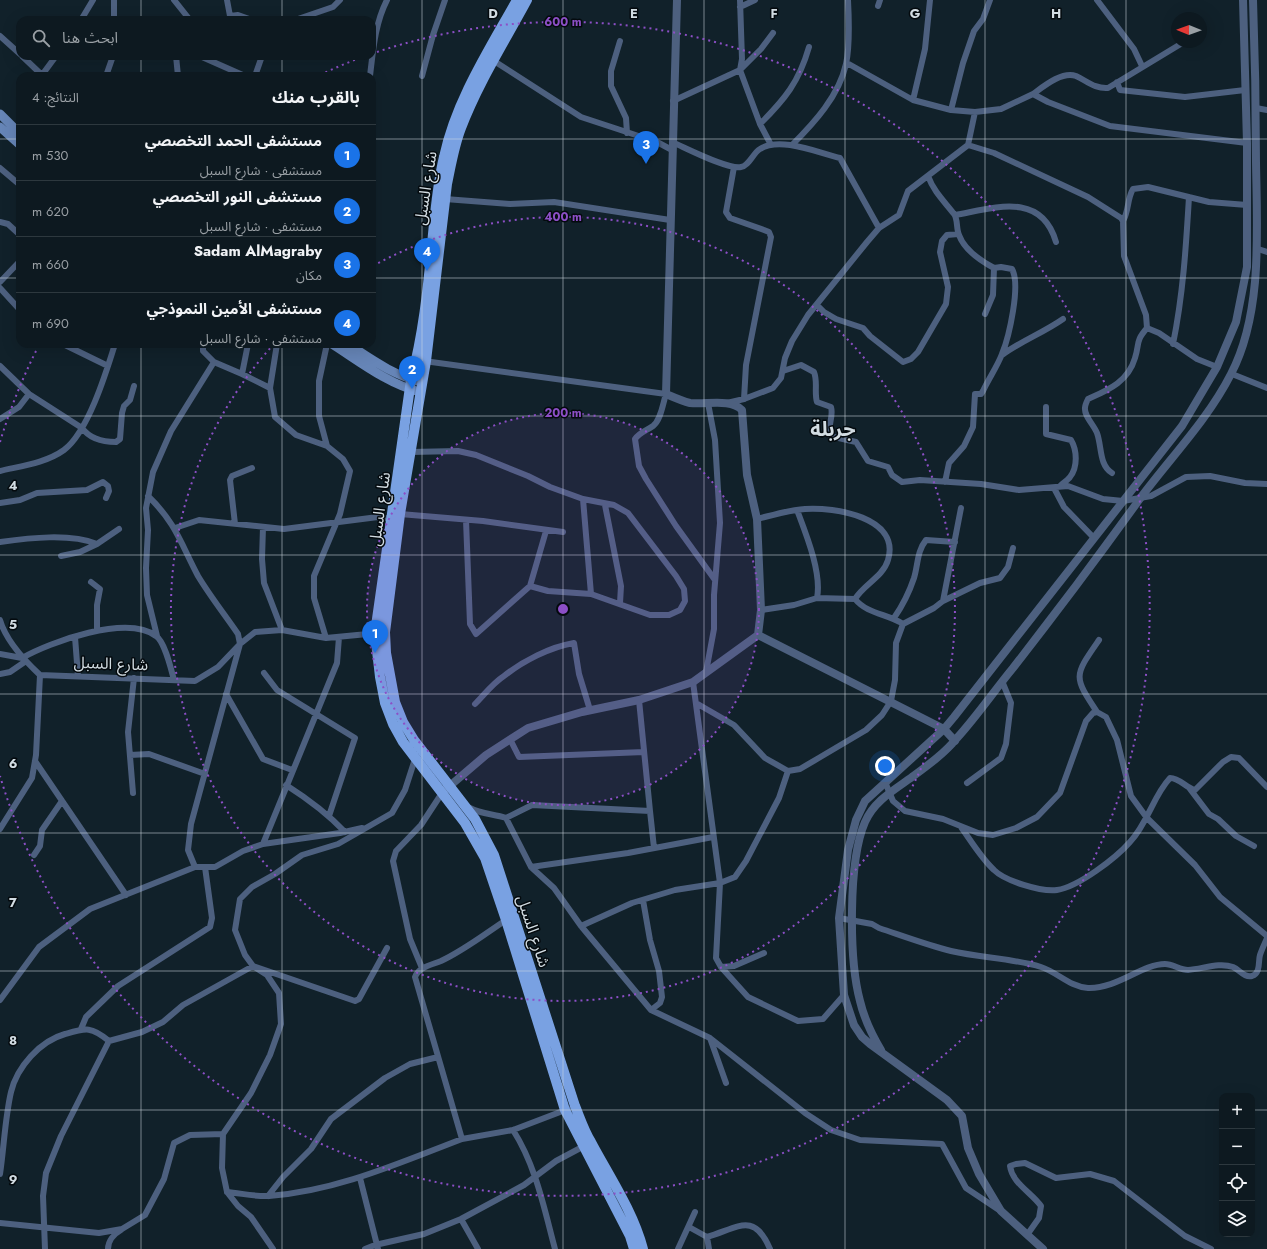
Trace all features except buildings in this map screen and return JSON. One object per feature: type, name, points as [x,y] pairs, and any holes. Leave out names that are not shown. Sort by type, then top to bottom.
[{"type":"main road","name":"شارع السبل","points":[[421,361],[438,183],[448,141],[452,126],[465,97],[517,0]]},
{"type":"main road","name":"شارع السبل","points":[[527,0],[494,61],[461,128],[452,157],[396,517],[377,656],[385,703],[403,742],[465,823],[484,858],[570,1108],[630,1236],[634,1249]]},
{"type":"main road","points":[[0,114],[16,130]]},
{"type":"main road","points":[[0,127],[16,141]]},
{"type":"main road","points":[[338,348],[380,375],[416,386]]},
{"type":"main road","points":[[354,348],[416,386]]},
{"type":"main road","name":"شارع السبل","points":[[396,517],[411,452],[416,386]]},
{"type":"main road","name":"شارع السبل","points":[[380,633],[389,676],[403,722],[414,740],[479,826],[494,855],[570,1108]]},
{"type":"main road","name":"شارع السبل","points":[[587,1144],[606,1167],[639,1234],[643,1249]]},
{"type":"street","points":[[83,16],[93,0]]},
{"type":"street","points":[[114,0],[114,16]]},
{"type":"street","points":[[174,0],[187,16]]},
{"type":"street","points":[[226,0],[229,16]]},
{"type":"street","points":[[307,16],[333,7],[340,0]]},
{"type":"street","points":[[376,36],[383,8],[387,0]]},
{"type":"street","points":[[422,76],[433,35],[445,0]]},
{"type":"street","points":[[676,0],[666,394],[658,420],[653,427],[638,434],[635,439],[639,466],[646,480],[676,526],[715,580]]},
{"type":"street","points":[[755,0],[740,3],[742,59],[740,70],[760,124],[770,143]]},
{"type":"street","points":[[792,145],[820,116],[842,78],[847,63],[848,0]]},
{"type":"street","points":[[914,100],[925,49],[930,0]]},
{"type":"street","points":[[951,110],[962,63],[974,31],[983,19],[990,0]]},
{"type":"street","points":[[1097,0],[1134,49],[1142,66]]},
{"type":"street","points":[[1001,1211],[979,1174],[968,1148],[962,1116],[947,1100],[907,1072],[862,1037],[854,1025],[844,995],[839,918],[848,850],[856,820],[865,801],[944,729],[1182,426],[1218,368],[1236,322],[1247,267],[1247,143],[1242,0]]},
{"type":"street","points":[[881,1051],[872,1034],[860,1001],[854,967],[853,920],[855,863],[865,822],[878,803],[889,792],[913,776],[955,741],[1052,618],[1140,499],[1194,432],[1232,374],[1244,342],[1252,307],[1258,249],[1253,0]]},
{"type":"street","points":[[673,101],[740,70],[762,49],[773,33]]},
{"type":"street","points":[[0,36],[16,50]]},
{"type":"street","points":[[620,41],[611,71],[611,86],[626,118],[627,133]]},
{"type":"street","points":[[760,124],[784,100],[800,74],[809,46]]},
{"type":"street","points":[[847,63],[914,100],[951,110],[975,112],[1000,109],[1033,94],[1046,84],[1065,76],[1075,75],[1102,88],[1108,88],[1174,48]]},
{"type":"street","points":[[26,60],[39,72]]},
{"type":"street","points":[[46,72],[53,60]]},
{"type":"street","points":[[107,72],[112,60]]},
{"type":"street","points":[[176,60],[178,72]]},
{"type":"street","points":[[214,60],[237,72]]},
{"type":"street","points":[[256,72],[261,60]]},
{"type":"street","points":[[370,72],[372,60]]},
{"type":"street","points":[[494,61],[581,117],[734,167],[745,166],[753,155],[770,143],[792,145],[840,158],[879,228]]},
{"type":"street","points":[[1244,70],[1255,70]]},
{"type":"street","points":[[1117,82],[1120,90],[1185,97],[1245,90]]},
{"type":"street","points":[[1033,94],[1048,102],[1110,126],[1247,143]]},
{"type":"street","points":[[1256,108],[1267,110]]},
{"type":"street","points":[[421,361],[666,394],[689,403],[723,403],[744,399],[773,388],[784,371],[785,358],[792,341],[808,316],[879,228],[899,215],[908,191],[968,145],[975,112]]},
{"type":"street","points":[[968,145],[994,153],[1088,197],[1121,218],[1123,221]]},
{"type":"street","points":[[734,167],[726,212],[730,218],[769,232],[770,237],[746,365],[744,399]]},
{"type":"street","points":[[0,168],[16,182]]},
{"type":"street","points":[[928,176],[932,189],[955,215],[958,234],[965,245],[984,262],[994,268],[1001,267],[1012,269],[1015,275],[1013,308],[1002,355],[981,394],[974,394],[973,427],[964,446],[949,463],[945,482]]},
{"type":"street","points":[[1112,474],[1107,470],[1101,456],[1100,443],[1084,408],[1088,399],[1115,387],[1130,370],[1135,358],[1138,339],[1147,328],[1146,315],[1124,256],[1123,221],[1127,213],[1129,195],[1133,189],[1148,187],[1209,202],[1247,205]]},
{"type":"street","points":[[1174,344],[1180,311],[1185,266],[1189,197]]},
{"type":"street","points":[[445,199],[510,204],[554,202],[670,220]]},
{"type":"street","points":[[955,215],[1000,206],[1014,206],[1031,210],[1045,219],[1052,229],[1056,242]]},
{"type":"street","points":[[0,222],[8,224],[16,231]]},
{"type":"street","points":[[817,305],[824,312],[836,319],[863,328],[881,346],[903,362],[911,359],[918,352],[946,304],[948,287],[940,252],[942,241],[946,235],[958,234]]},
{"type":"street","points":[[1258,249],[1267,252]]},
{"type":"street","points":[[0,282],[16,265]]},
{"type":"street","points":[[985,314],[993,295],[994,268]]},
{"type":"street","points":[[0,288],[16,306]]},
{"type":"street","points":[[1002,355],[1062,319]]},
{"type":"street","points":[[1147,328],[1159,333],[1197,359],[1218,368]]},
{"type":"street","points":[[71,348],[108,366]]},
{"type":"street","points":[[0,471],[47,459],[64,450],[82,428],[99,393],[114,348]]},
{"type":"street","points":[[203,348],[203,351],[214,362],[270,388]]},
{"type":"street","points":[[242,374],[247,348]]},
{"type":"street","points":[[276,348],[270,388],[275,416],[296,435],[327,446],[344,459],[350,470],[336,522],[314,576],[314,598],[326,638]]},
{"type":"street","points":[[326,348],[319,381],[319,416],[327,446]]},
{"type":"street","points":[[174,680],[166,654],[157,636],[147,595],[146,568],[148,530],[146,508],[153,472],[171,431],[214,362]]},
{"type":"street","points":[[784,371],[801,365],[814,372],[816,377],[815,393],[817,402],[831,407],[832,410],[829,432],[830,436],[856,442],[868,461],[888,467],[892,475],[902,482],[920,480],[981,484],[1019,490],[1027,488],[1057,487],[1081,489],[1103,499],[1123,501],[1151,496],[1186,477],[1210,476],[1245,483],[1267,484]]},
{"type":"street","points":[[0,366],[29,394],[82,428],[88,436],[101,441],[116,442],[120,439],[122,413],[124,406],[130,400],[134,386]]},
{"type":"street","points":[[1232,374],[1267,388]]},
{"type":"street","points":[[0,419],[19,407],[29,394]]},
{"type":"street","points":[[422,968],[410,939],[393,861],[396,851],[421,826],[442,793],[486,755],[528,728],[590,710],[639,700],[693,682],[758,635],[761,610],[757,519],[747,475],[742,410],[738,406],[723,403]]},
{"type":"street","points":[[706,672],[714,629],[715,580],[720,500],[715,440],[708,404]]},
{"type":"street","points":[[1046,407],[1046,434],[1071,440],[1075,447],[1075,465],[1071,477],[1057,487]]},
{"type":"street","points":[[411,452],[458,450],[476,455],[583,500],[605,505],[614,505],[628,512],[684,589],[685,601],[680,610],[669,615],[650,615],[620,603],[591,594],[548,591],[530,586]]},
{"type":"street","points":[[235,524],[230,480],[232,476],[252,468]]},
{"type":"street","points":[[0,503],[20,500],[37,493],[87,490],[103,482],[108,486],[109,491],[106,498]]},
{"type":"street","points":[[1057,487],[1064,507],[1094,538]]},
{"type":"street","points":[[148,496],[162,510],[175,528],[198,576],[238,634],[240,644],[191,824],[188,850],[195,867]]},
{"type":"street","points":[[583,500],[591,594]]},
{"type":"street","points":[[605,505],[621,586],[620,603]]},
{"type":"street","points":[[757,519],[805,508],[832,509],[872,521],[885,533],[890,548],[889,558],[885,568],[855,599]]},
{"type":"street","points":[[943,601],[961,508]]},
{"type":"street","points":[[797,510],[814,564],[819,589],[817,598]]},
{"type":"street","points":[[175,528],[199,520],[284,529],[378,517],[396,517],[466,520],[563,532]]},
{"type":"street","points":[[466,520],[470,624],[476,634],[530,586],[546,531]]},
{"type":"street","points":[[263,527],[262,559],[264,583],[282,630]]},
{"type":"street","points":[[61,556],[80,552],[97,544],[119,529]]},
{"type":"street","points":[[0,542],[36,538],[88,540],[97,544]]},
{"type":"street","points":[[894,618],[906,600],[914,577],[921,546],[926,540],[955,542]]},
{"type":"street","points":[[696,703],[734,725],[765,758],[788,771],[800,769],[866,730],[882,715],[891,701],[895,680],[896,643],[903,624],[934,608],[943,601],[980,583],[1000,578],[1008,567],[1013,548]]},
{"type":"street","points":[[91,582],[100,589],[97,606],[97,630]]},
{"type":"street","points":[[761,610],[794,605],[817,598],[855,599],[869,611],[894,618],[903,624]]},
{"type":"street","points":[[0,620],[2,628],[24,660],[40,675],[35,761],[32,778],[0,829]]},
{"type":"street","points":[[0,674],[10,672],[38,649],[97,630],[143,629],[157,636]]},
{"type":"street","name":"شارع السبل","points":[[40,675],[195,681],[218,667],[240,644],[255,632],[282,630],[326,638],[380,633]]},
{"type":"street","points":[[758,635],[944,729],[955,741]]},
{"type":"street","points":[[75,637],[78,676]]},
{"type":"street","points":[[263,844],[337,663],[339,637]]},
{"type":"street","points":[[839,918],[872,924],[879,928],[950,951],[993,959],[1019,961],[1043,968],[1077,986],[1088,988],[1101,987],[1124,980],[1155,965],[1167,963],[1177,968],[1187,970],[1225,966],[1234,968],[1245,976],[1252,976],[1259,967],[1260,954],[1267,937],[1220,897],[1195,865],[1147,818],[1131,796],[1117,740],[1106,717],[1098,712],[1079,682],[1078,675],[1086,659],[1099,640]]},
{"type":"street","points":[[475,704],[503,676],[537,656],[564,645],[574,643],[579,674],[590,710]]},
{"type":"street","points":[[0,654],[24,660]]},
{"type":"street","points":[[264,673],[277,690],[355,738],[329,816]]},
{"type":"street","points":[[133,792],[128,732],[134,678]]},
{"type":"street","points":[[967,783],[1001,758],[1006,744],[1011,703],[1002,681]]},
{"type":"street","points":[[693,682],[720,883],[716,958],[721,967],[748,997],[798,1021],[823,1018],[844,995]]},
{"type":"street","points":[[226,694],[264,759],[292,770]]},
{"type":"street","points":[[639,700],[654,848]]},
{"type":"street","points":[[885,782],[893,801],[905,811],[943,819],[978,833],[993,836],[1016,828],[1037,817],[1060,793],[1086,721],[1093,713],[1098,712]]},
{"type":"street","points":[[510,739],[519,757],[644,752]]},
{"type":"street","points":[[130,755],[149,754],[205,774]]},
{"type":"street","points":[[1190,789],[1195,790],[1223,762],[1232,757],[1239,758],[1267,787]]},
{"type":"street","points":[[273,1249],[252,1217],[238,1206],[227,1192],[222,1168],[223,1134],[251,1092],[270,1055],[281,1024],[279,993],[267,975],[253,966],[245,955],[236,930],[240,899],[252,887],[275,874],[302,855],[338,844],[392,813],[405,790],[415,759]]},
{"type":"street","points":[[35,761],[126,895]]},
{"type":"street","points":[[581,926],[643,900],[675,890],[720,883],[735,877],[746,861],[779,798],[788,771]]},
{"type":"street","points":[[960,826],[994,871],[1009,880],[1031,887],[1056,890],[1082,880],[1130,842],[1147,818],[1161,788],[1170,778],[1175,778],[1190,789],[1209,814],[1218,819],[1236,836],[1254,846]]},
{"type":"street","points":[[286,786],[311,801],[345,832]]},
{"type":"street","points":[[34,855],[40,846],[42,830],[62,801]]},
{"type":"street","points":[[463,805],[477,812],[496,814],[506,818],[531,867],[554,888],[581,926],[651,1010],[710,1038],[805,1113],[831,1130],[860,1140],[942,1144],[966,1188],[1001,1211],[1043,1249]]},
{"type":"street","points":[[506,818],[532,805],[650,811]]},
{"type":"street","points":[[0,1000],[39,947],[90,909],[195,867],[215,867],[243,851],[263,844],[345,832],[369,826]]},
{"type":"street","points":[[531,867],[552,865],[713,837]]},
{"type":"street","points":[[81,1029],[86,1017],[118,986],[210,927],[212,918],[205,867]]},
{"type":"street","points":[[643,900],[650,940],[659,971],[662,997],[660,1003],[651,1010]]},
{"type":"street","points":[[462,1139],[415,977],[417,972],[422,968],[442,961],[506,920]]},
{"type":"street","points":[[45,1249],[43,1196],[46,1173],[61,1136],[109,1041],[142,1032],[163,1022],[183,1005],[253,966],[355,1001],[359,999],[387,948]]},
{"type":"street","points":[[721,967],[734,966],[764,953]]},
{"type":"street","points":[[0,1174],[11,1091],[25,1062],[38,1048],[54,1037],[81,1029],[96,1031],[109,1041]]},
{"type":"street","points":[[710,1038],[726,1083]]},
{"type":"street","points":[[268,1196],[283,1177],[311,1149],[331,1119],[385,1078],[410,1064],[438,1057]]},
{"type":"street","points":[[227,1192],[268,1196],[326,1188],[360,1178],[462,1139],[513,1130],[570,1108]]},
{"type":"street","points":[[513,1130],[525,1148],[536,1176],[555,1249]]},
{"type":"street","points":[[108,1249],[108,1244],[116,1233],[145,1215],[164,1179],[174,1143],[190,1135],[223,1134]]},
{"type":"street","points":[[365,1249],[424,1234],[460,1219],[524,1185],[567,1154],[587,1144]]},
{"type":"street","points":[[1027,1235],[1039,1218],[1041,1206],[1035,1197],[1016,1181],[1011,1173],[1010,1166],[1025,1163],[1056,1178],[1090,1174],[1114,1181],[1185,1236],[1211,1249]]},
{"type":"street","points":[[360,1178],[377,1247]]},
{"type":"street","points":[[678,1249],[695,1212]]},
{"type":"street","points":[[0,1223],[99,1233],[122,1229],[145,1215]]},
{"type":"street","points":[[460,1219],[478,1249]]},
{"type":"street","points":[[689,1226],[707,1237],[749,1224],[757,1227],[765,1237],[770,1249]]},
{"type":"street","points":[[707,1237],[709,1249]]},
{"type":"place","name":"Sadam AlMagraby","points":[[646,164]]},
{"type":"place","name":"مستشفى الأمين النموذجي","points":[[427,271]]},
{"type":"place","name":"مستشفى النور التخصصي","points":[[412,389]]},
{"type":"place","name":"مستشفى الحمد التخصصي","points":[[375,653]]},
{"type":"district","name":"جربلة","points":[[833,429]]}]
